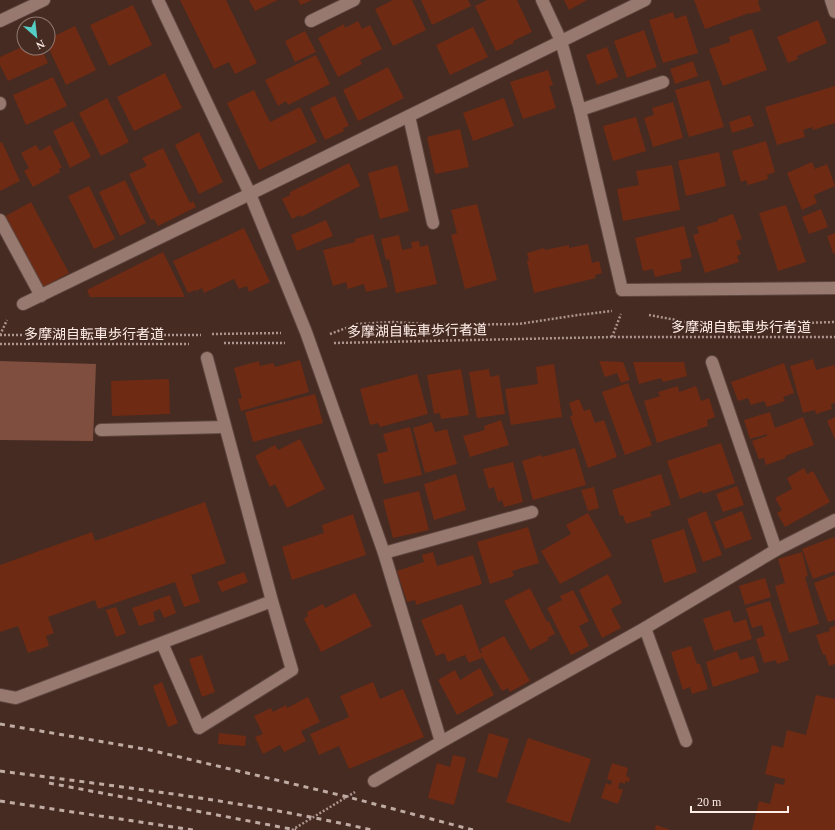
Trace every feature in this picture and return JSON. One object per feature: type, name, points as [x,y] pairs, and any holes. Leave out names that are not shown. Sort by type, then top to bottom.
[{"type":"street","points":[[0,21],[44,0]]},
{"type":"street","points":[[158,0],[250,194],[308,338],[384,553],[441,742]]},
{"type":"street","points":[[310,21],[354,0]]},
{"type":"street","points":[[542,0],[561,41],[580,110],[622,290],[835,288]]},
{"type":"street","points":[[23,304],[645,0]]},
{"type":"street","points":[[831,0],[835,12]]},
{"type":"street","points":[[580,110],[663,82]]},
{"type":"street","points":[[409,116],[433,223]]},
{"type":"street","points":[[0,220],[41,296]]},
{"type":"street","points":[[162,643],[198,728],[292,670],[207,358]]},
{"type":"street","points":[[712,362],[776,550]]},
{"type":"street","points":[[101,430],[225,427]]},
{"type":"street","points":[[384,553],[532,512]]},
{"type":"street","points":[[374,781],[645,628],[776,550],[835,520]]},
{"type":"street","points":[[0,695],[16,698],[272,601]]},
{"type":"street","points":[[645,628],[686,741]]},
{"type":"path","points":[[0,335],[198,335],[308,338],[332,334],[357,324],[364,323],[393,322],[443,325],[519,324],[615,311]]},
{"type":"path","points":[[644,314],[709,326],[835,322]]},
{"type":"path","name":"多摩湖自転車歩行者道","points":[[218,344],[308,338],[835,337]]},
{"type":"path","name":"多摩湖自転車歩行者道","points":[[0,344],[194,344]]},
{"type":"path","points":[[292,830],[374,781]]},
{"type":"shaded area","points":[[0,361],[96,364],[93,441],[0,440]]},
{"type":"building","points":[[180,0],[226,0],[257,63],[235,74],[229,62],[214,69]]},
{"type":"building","points":[[249,0],[278,0],[255,11]]},
{"type":"building","points":[[298,0],[312,0],[301,5]]},
{"type":"building","points":[[393,0],[412,0],[426,30],[393,46],[375,9]]},
{"type":"building","points":[[421,0],[468,0],[471,6],[432,25]]},
{"type":"building","points":[[487,0],[517,0],[532,32],[513,41],[514,43],[496,51],[475,6]]},
{"type":"building","points":[[564,0],[587,0],[569,10]]},
{"type":"building","points":[[694,0],[759,0],[758,2],[761,11],[749,13],[705,29]]},
{"type":"building","points":[[133,5],[152,45],[109,66],[90,25]]},
{"type":"building","points":[[673,12],[675,19],[686,15],[698,53],[663,63],[649,20]]},
{"type":"building","points":[[818,20],[827,43],[797,56],[798,59],[788,63],[777,37]]},
{"type":"building","points":[[358,21],[362,29],[370,25],[382,49],[360,60],[362,64],[338,77],[318,38],[344,24],[345,28]]},
{"type":"building","points":[[75,26],[96,70],[66,85],[52,56],[56,56],[56,35]]},
{"type":"building","points":[[473,27],[488,57],[450,75],[436,45]]},
{"type":"building","points":[[752,29],[767,70],[723,86],[709,49],[730,42],[729,37]]},
{"type":"building","points":[[644,30],[657,67],[627,78],[614,41]]},
{"type":"building","points":[[305,31],[316,52],[295,62],[285,41]]},
{"type":"building","points":[[607,47],[618,77],[597,85],[586,55]]},
{"type":"building","points":[[16,50],[16,56],[45,56],[48,63],[8,81],[0,65],[0,57]]},
{"type":"building","points":[[316,55],[330,84],[288,105],[286,101],[278,106],[265,80]]},
{"type":"building","points":[[693,61],[698,76],[675,84],[670,69]]},
{"type":"building","points":[[388,67],[404,98],[358,121],[343,90]]},
{"type":"building","points":[[548,70],[553,85],[549,86],[556,108],[523,119],[510,82]]},
{"type":"building","points":[[165,73],[182,108],[134,131],[117,97]]},
{"type":"building","points":[[53,77],[67,106],[26,125],[13,95]]},
{"type":"building","points":[[709,80],[724,127],[689,137],[675,90]]},
{"type":"building","points":[[835,86],[835,123],[813,130],[812,127],[803,130],[805,137],[777,145],[765,107]]},
{"type":"building","points":[[254,90],[270,122],[300,107],[317,142],[259,170],[227,103]]},
{"type":"building","points":[[335,96],[349,126],[343,128],[344,131],[325,140],[310,108]]},
{"type":"building","points":[[107,98],[129,142],[101,156],[79,113]]},
{"type":"building","points":[[504,98],[514,126],[473,141],[463,113]]},
{"type":"building","points":[[673,102],[683,138],[653,147],[644,118],[654,115],[652,108]]},
{"type":"building","points":[[750,115],[754,126],[732,133],[729,122]]},
{"type":"building","points":[[636,117],[646,151],[613,161],[603,126]]},
{"type":"building","points":[[73,121],[91,157],[70,168],[53,131]]},
{"type":"building","points":[[460,129],[469,167],[435,174],[427,137]]},
{"type":"building","points":[[199,132],[223,182],[199,194],[175,145]]},
{"type":"building","points":[[766,141],[775,172],[767,175],[768,179],[748,185],[746,180],[741,182],[732,151]]},
{"type":"building","points":[[2,142],[20,181],[0,191],[0,143]]},
{"type":"building","points":[[36,145],[40,151],[50,145],[62,167],[59,169],[60,172],[33,187],[24,171],[29,168],[21,153]]},
{"type":"building","points":[[163,148],[190,203],[193,201],[196,207],[158,226],[154,219],[151,220],[129,174],[147,166],[142,158]]},
{"type":"building","points":[[719,152],[726,186],[686,196],[678,161]]},
{"type":"building","points":[[812,162],[815,169],[827,164],[835,186],[814,195],[817,203],[802,210],[787,173]]},
{"type":"building","points":[[349,163],[360,186],[301,217],[300,215],[292,219],[282,199],[290,195],[290,192]]},
{"type":"building","points":[[397,165],[409,211],[380,219],[368,173]]},
{"type":"building","points":[[672,165],[680,210],[623,221],[617,189],[639,185],[636,171]]},
{"type":"building","points":[[125,180],[146,223],[120,236],[99,192]]},
{"type":"building","points":[[89,186],[115,239],[94,249],[68,196]]},
{"type":"building","points":[[31,202],[69,273],[40,289],[2,218]]},
{"type":"building","points":[[477,204],[497,280],[465,289],[451,235],[457,233],[451,210]]},
{"type":"building","points":[[786,205],[806,262],[778,271],[759,213]]},
{"type":"building","points":[[821,209],[828,227],[809,234],[802,217]]},
{"type":"building","points":[[733,214],[742,239],[736,241],[741,254],[737,256],[739,262],[705,273],[693,235],[699,233],[697,227],[718,221],[718,219]]},
{"type":"building","points":[[326,220],[333,236],[297,251],[291,235]]},
{"type":"building","points":[[684,226],[692,257],[680,260],[682,271],[655,277],[653,269],[643,271],[635,238]]},
{"type":"building","points":[[244,228],[270,282],[249,292],[247,286],[239,289],[234,279],[204,293],[202,288],[188,293],[173,261]]},
{"type":"building","points":[[835,233],[835,253],[833,253],[827,236]]},
{"type":"building","points":[[373,234],[388,287],[366,292],[364,284],[348,289],[346,282],[333,286],[323,250],[355,242],[355,239]]},
{"type":"building","points":[[399,235],[402,250],[412,248],[411,242],[419,241],[420,247],[428,245],[437,284],[396,293],[389,259],[386,260],[381,239]]},
{"type":"building","points":[[588,244],[592,263],[599,261],[602,273],[595,275],[596,278],[534,293],[527,261],[529,260],[527,253],[544,248],[545,250],[569,245],[569,248]]},
{"type":"building","points":[[163,252],[185,297],[90,297],[87,290]]},
{"type":"building","points":[[813,359],[816,370],[834,365],[835,369],[835,403],[831,404],[832,409],[816,414],[815,410],[803,413],[790,366]]},
{"type":"building","points":[[300,360],[309,392],[241,411],[238,399],[242,398],[234,368],[259,361],[260,366],[273,363],[275,367]]},
{"type":"building","points":[[599,361],[623,362],[630,380],[621,383],[617,373],[605,377]]},
{"type":"building","points":[[633,362],[684,362],[687,376],[663,382],[661,378],[639,384]]},
{"type":"building","points":[[784,363],[794,393],[783,397],[785,401],[767,407],[764,401],[751,405],[748,398],[738,401],[731,382]]},
{"type":"building","points":[[554,364],[562,417],[511,425],[505,389],[538,384],[536,367]]},
{"type":"building","points":[[461,369],[469,415],[441,419],[440,413],[434,414],[427,375]]},
{"type":"building","points":[[489,369],[490,377],[499,375],[505,414],[477,418],[469,372]]},
{"type":"building","points":[[417,374],[428,414],[380,427],[378,423],[370,425],[360,389]]},
{"type":"building","points":[[169,379],[170,414],[112,416],[111,381]]},
{"type":"building","points":[[628,383],[652,445],[625,455],[602,392]]},
{"type":"building","points":[[678,386],[679,392],[696,386],[701,401],[709,398],[715,417],[707,420],[708,426],[657,443],[644,401],[660,396],[658,392]]},
{"type":"building","points":[[315,394],[323,423],[253,442],[245,412]]},
{"type":"building","points":[[579,399],[584,411],[590,409],[595,423],[604,420],[617,457],[588,468],[570,416],[573,415],[569,403]]},
{"type":"building","points":[[770,412],[775,428],[803,417],[814,445],[785,456],[786,458],[766,465],[764,458],[759,459],[752,441],[767,436],[767,434],[750,439],[744,420]]},
{"type":"building","points":[[835,417],[835,439],[827,421]]},
{"type":"building","points":[[501,420],[509,445],[470,457],[463,436],[485,430],[484,426]]},
{"type":"building","points":[[432,422],[435,432],[447,429],[457,464],[425,473],[413,428]]},
{"type":"building","points":[[410,427],[422,475],[384,484],[377,454],[388,451],[383,434]]},
{"type":"building","points":[[300,439],[325,489],[287,508],[275,484],[270,487],[255,456],[275,445],[278,450]]},
{"type":"building","points":[[721,443],[735,483],[703,494],[702,491],[680,499],[667,461]]},
{"type":"building","points":[[575,448],[586,485],[533,500],[522,461],[541,455],[542,457]]},
{"type":"building","points":[[513,462],[523,502],[504,507],[502,500],[498,502],[494,487],[489,489],[483,469]]},
{"type":"building","points":[[804,468],[807,474],[813,471],[830,502],[785,527],[777,513],[782,510],[775,498],[792,489],[787,478]]},
{"type":"building","points":[[456,474],[466,510],[434,520],[424,484]]},
{"type":"building","points":[[661,474],[671,505],[650,512],[652,516],[626,524],[623,515],[620,516],[612,490]]},
{"type":"building","points":[[737,486],[744,505],[723,512],[716,494]]},
{"type":"building","points":[[594,487],[599,508],[588,511],[581,490]]},
{"type":"building","points":[[419,491],[429,530],[393,538],[383,500]]},
{"type":"building","points":[[205,502],[226,563],[191,575],[200,602],[184,607],[175,582],[98,609],[95,600],[48,617],[54,633],[46,636],[49,646],[28,653],[18,626],[0,632],[0,565],[92,532],[95,541]]},
{"type":"building","points":[[706,511],[722,555],[703,562],[687,519]]},
{"type":"building","points":[[742,511],[752,539],[725,549],[714,522]]},
{"type":"building","points":[[588,513],[612,556],[560,584],[541,551],[571,534],[566,525]]},
{"type":"building","points":[[353,514],[366,555],[292,580],[282,547],[324,533],[322,525]]},
{"type":"building","points":[[528,527],[539,563],[512,571],[514,576],[490,584],[477,542]]},
{"type":"building","points":[[684,529],[697,572],[664,583],[651,540]]},
{"type":"building","points":[[834,537],[835,571],[813,579],[802,549]]},
{"type":"building","points":[[433,552],[437,566],[473,555],[482,584],[416,605],[415,600],[407,602],[397,571],[424,562],[422,555]]},
{"type":"building","points":[[802,552],[808,576],[805,577],[819,624],[789,633],[775,586],[785,583],[778,559]]},
{"type":"building","points":[[244,572],[248,582],[222,592],[217,582]]},
{"type":"building","points":[[608,574],[622,603],[611,609],[621,628],[602,638],[579,590]]},
{"type":"building","points":[[835,575],[835,620],[828,622],[814,583]]},
{"type":"building","points":[[765,578],[771,597],[745,605],[739,586]]},
{"type":"building","points":[[530,588],[547,622],[549,621],[555,634],[547,638],[549,640],[530,650],[504,601]]},
{"type":"building","points":[[573,590],[589,621],[579,626],[589,646],[571,655],[547,608],[562,600],[560,596]]},
{"type":"building","points":[[355,593],[372,626],[321,652],[304,619],[308,616],[307,612],[323,604],[325,608]]},
{"type":"building","points":[[170,595],[176,613],[164,618],[160,609],[153,612],[155,621],[139,626],[132,608]]},
{"type":"building","points":[[770,601],[789,660],[777,664],[776,660],[764,663],[756,639],[765,636],[762,625],[752,628],[746,608]]},
{"type":"building","points":[[462,604],[482,658],[469,663],[465,655],[448,662],[444,653],[436,656],[421,620]]},
{"type":"building","points":[[116,607],[126,633],[116,637],[106,610]]},
{"type":"building","points":[[730,610],[734,623],[746,619],[752,639],[714,651],[703,619]]},
{"type":"building","points":[[835,626],[835,664],[829,666],[825,654],[823,655],[816,635],[830,631],[829,628]]},
{"type":"building","points":[[504,636],[530,681],[510,692],[508,688],[502,691],[480,653],[482,652],[480,649]]},
{"type":"building","points":[[691,646],[697,664],[700,664],[708,689],[692,694],[690,687],[683,690],[671,652]]},
{"type":"building","points":[[737,651],[740,660],[754,656],[759,672],[713,687],[706,662]]},
{"type":"building","points":[[202,655],[215,692],[202,697],[189,659]]},
{"type":"building","points":[[480,668],[494,695],[457,715],[438,680],[455,670],[460,680]]},
{"type":"building","points":[[162,682],[178,723],[168,727],[153,686]]},
{"type":"building","points":[[373,682],[380,699],[403,689],[424,737],[349,769],[339,746],[319,755],[310,734],[349,717],[340,696]]},
{"type":"building","points":[[816,695],[835,699],[835,830],[752,830],[759,801],[770,804],[775,783],[784,785],[785,779],[765,774],[772,745],[783,748],[787,730],[806,735]]},
{"type":"building","points":[[308,697],[320,722],[301,731],[306,741],[284,752],[280,745],[263,754],[255,737],[263,734],[254,716],[271,708],[273,712],[286,705],[287,708]]},
{"type":"building","points":[[219,733],[246,736],[245,746],[218,744]]},
{"type":"building","points":[[489,733],[509,739],[497,778],[477,772]]},
{"type":"building","points":[[528,738],[591,759],[570,823],[506,802]]},
{"type":"building","points":[[453,755],[466,758],[454,805],[428,798],[437,763],[450,767]]},
{"type":"building","points":[[612,763],[628,768],[626,776],[630,778],[629,782],[625,781],[625,784],[620,782],[618,788],[623,790],[618,804],[601,798],[606,783],[611,785],[612,781],[607,779]]},
{"type":"building","points":[[656,825],[671,830],[655,830]]},
{"type":"railway","points":[[0,724],[150,750],[348,797],[473,830]]},
{"type":"railway","points":[[0,771],[140,789],[233,803],[372,830]]},
{"type":"railway","points":[[49,783],[296,830]]},
{"type":"railway","points":[[0,801],[193,830]]}]
